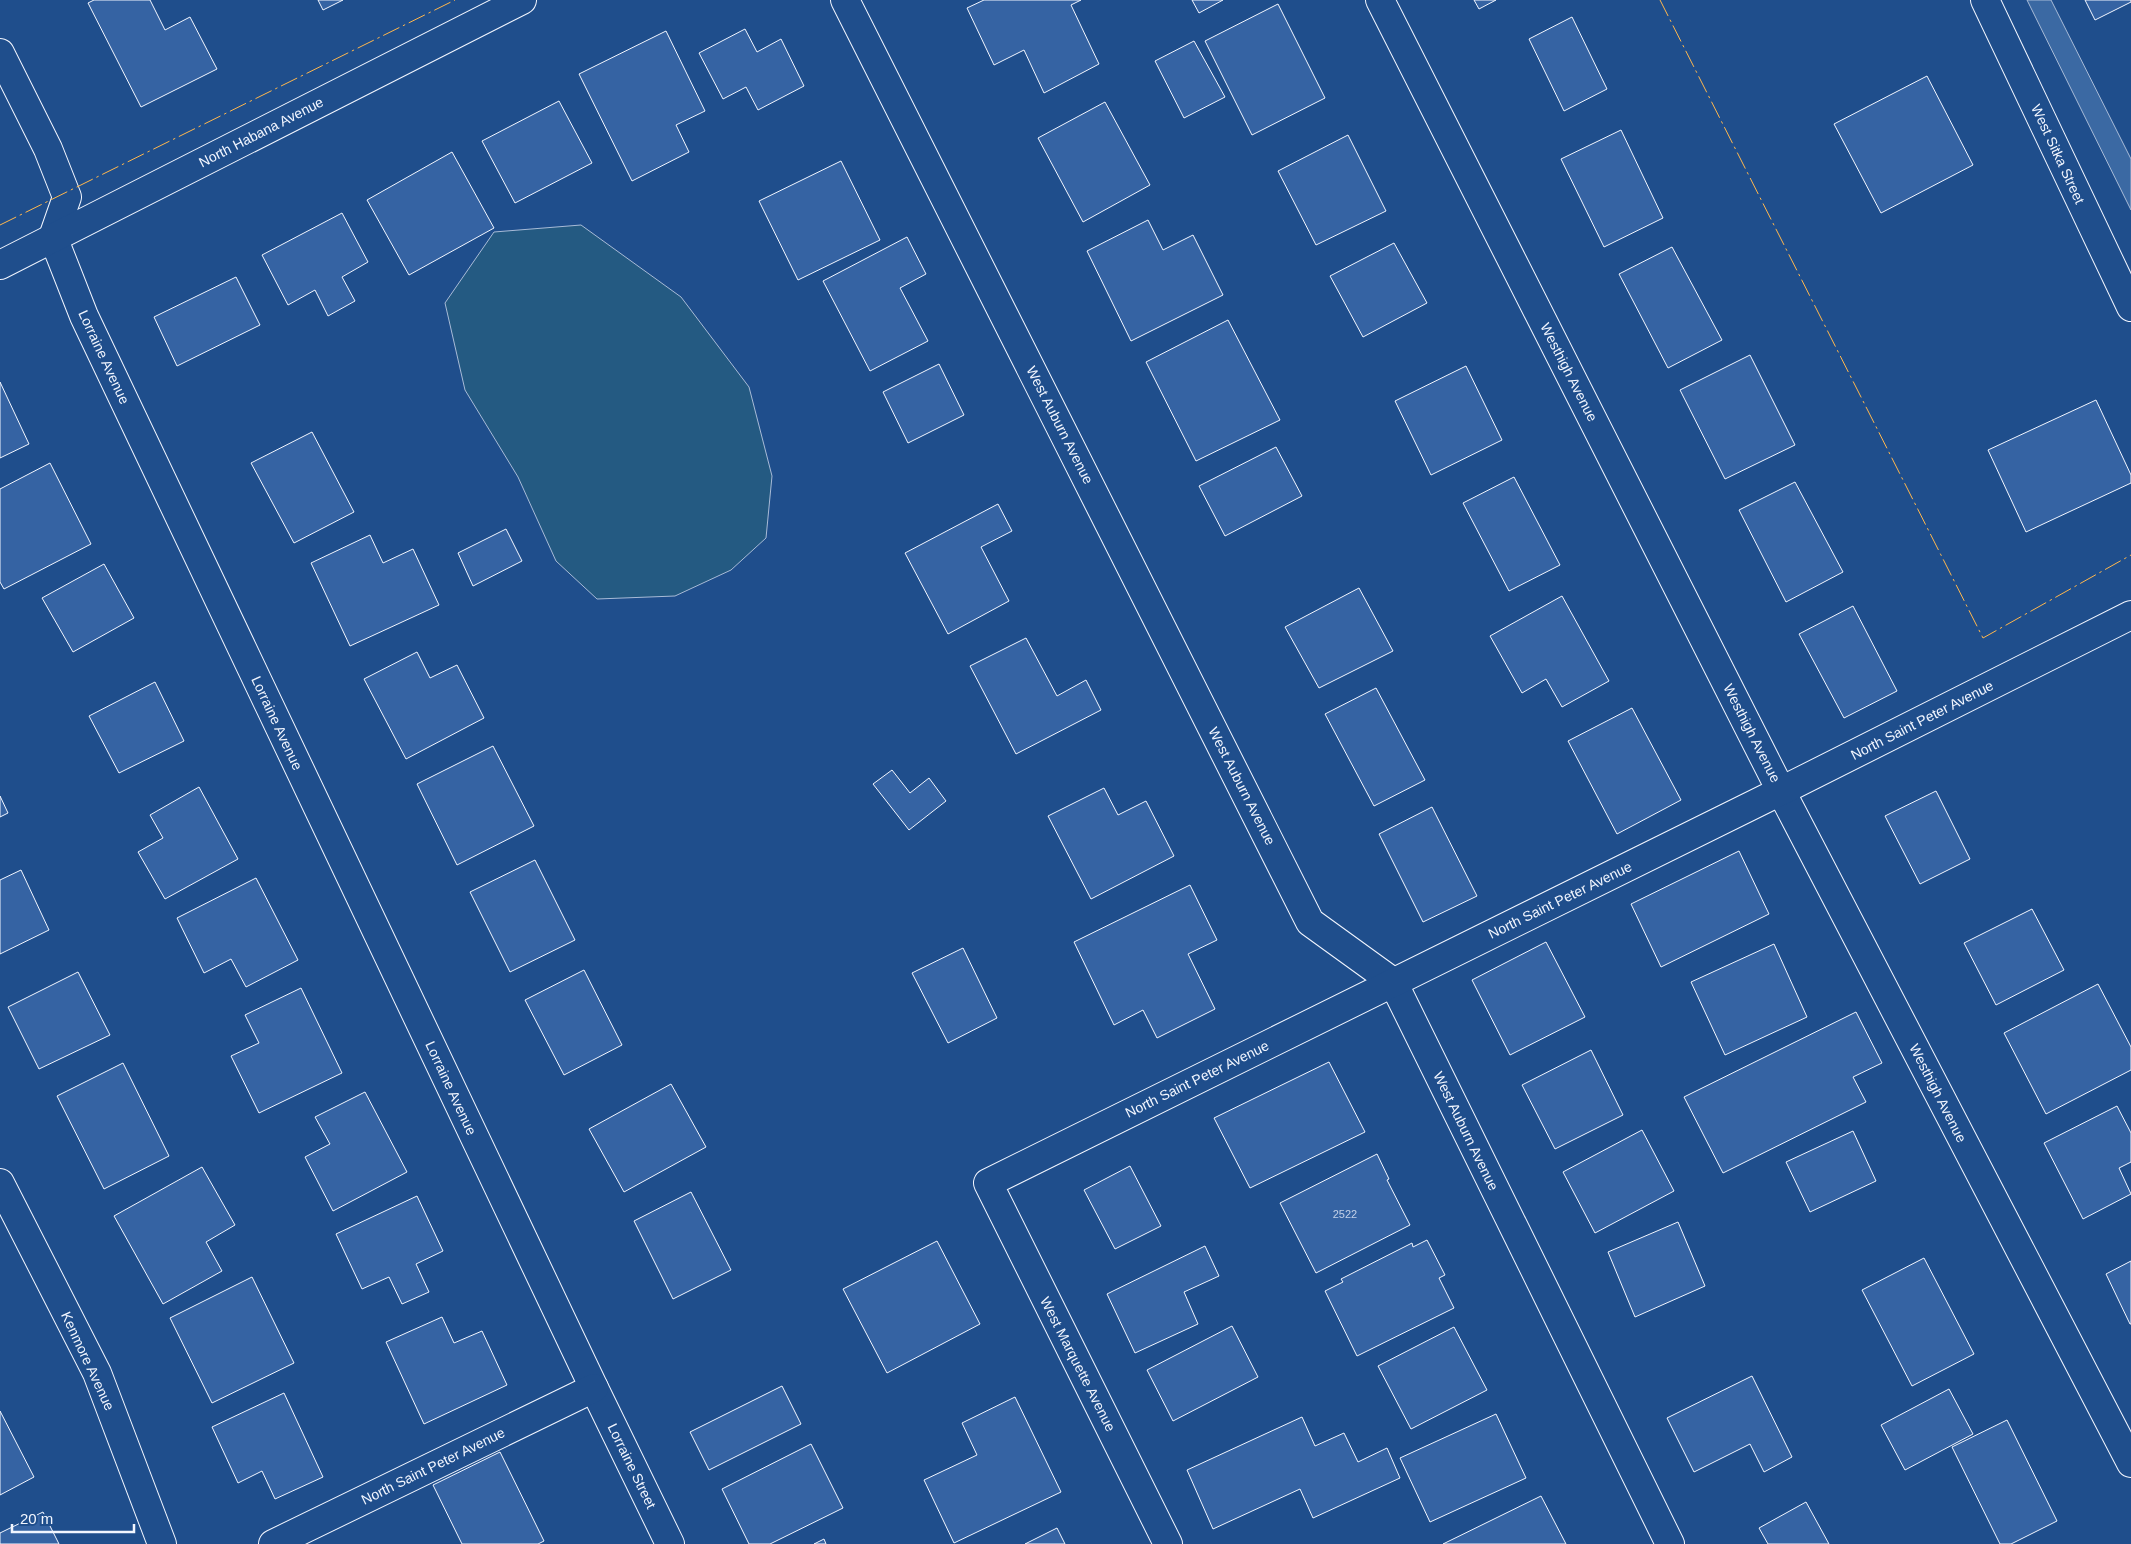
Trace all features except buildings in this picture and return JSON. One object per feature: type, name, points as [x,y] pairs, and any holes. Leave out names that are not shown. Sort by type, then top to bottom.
[{"type":"street","name":"North Habana Avenue","points":[[0,265],[522,0]]},
{"type":"street","name":"West Auburn Avenue","points":[[845,0],[1310,922],[1393,982],[1670,1544]]},
{"type":"street","name":"Westhigh Avenue","points":[[1380,0],[1781,791],[2131,1463]]},
{"type":"street","name":"West Sitka Street","points":[[1985,0],[2131,308]]},
{"type":"street","points":[[0,53],[48,149],[67,197],[53,237]]},
{"type":"street","name":"Lorraine Avenue","points":[[53,237],[84,316],[594,1388]]},
{"type":"street","name":"North Saint Peter Avenue","points":[[988,1183],[2130,618]]},
{"type":"street","name":"Kenmore Avenue","points":[[0,1183],[97,1373],[162,1544]]},
{"type":"street","name":"West Marquette Avenue","points":[[988,1183],[1168,1544]]},
{"type":"street","name":"North Saint Peter Avenue","points":[[273,1544],[594,1388]]},
{"type":"street","name":"Lorraine Street","points":[[594,1388],[670,1544]]},
{"type":"shaded area","points":[[2027,0],[2051,0],[2131,159],[2131,210]]},
{"type":"shaded area","points":[[581,225],[681,297],[749,387],[772,476],[766,538],[731,570],[675,596],[597,599],[556,561],[518,477],[465,390],[445,303],[494,232]]},
{"type":"power","points":[[0,225],[455,0]]},
{"type":"power","points":[[1660,0],[1983,638],[2131,555]]}]
